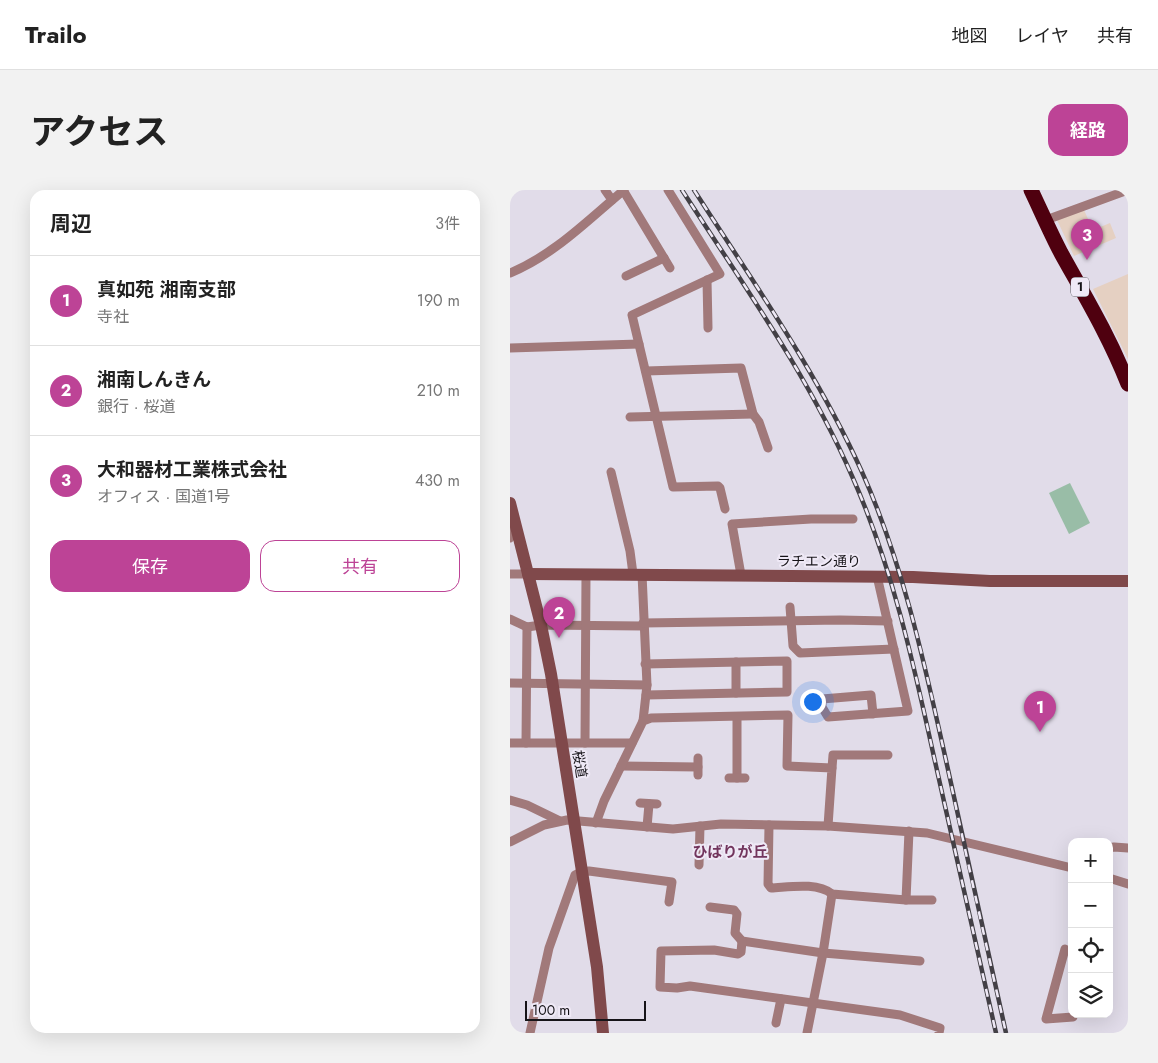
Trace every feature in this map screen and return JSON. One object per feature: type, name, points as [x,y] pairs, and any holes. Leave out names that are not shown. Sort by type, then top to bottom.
[{"type":"highway","name":"1","points":[[1031,190],[1115,350],[1128,384]]},
{"type":"street","points":[[605,190],[612,200]]},
{"type":"street","points":[[510,273],[536,261],[549,252],[623,190],[670,268]]},
{"type":"street","points":[[668,190],[720,274],[632,315],[673,487],[718,486],[726,509]]},
{"type":"street","points":[[1046,220],[1128,190]]},
{"type":"street","points":[[626,276],[664,258]]},
{"type":"street","points":[[707,280],[708,328]]},
{"type":"street","points":[[510,348],[639,344]]},
{"type":"street","points":[[646,371],[741,368],[753,414],[759,422],[768,448]]},
{"type":"street","points":[[630,417],[753,414]]},
{"type":"street","points":[[596,823],[643,721],[647,684],[637,574],[611,472]]},
{"type":"street","name":"桜道","points":[[510,503],[513,532],[528,574],[542,625],[597,967],[603,1033]]},
{"type":"street","points":[[740,575],[732,524],[811,519],[853,519]]},
{"type":"street","name":"ラチエン通り","points":[[510,574],[877,576],[934,577],[990,581],[1128,581]]},
{"type":"street","points":[[585,743],[586,574]]},
{"type":"street","points":[[872,714],[871,695],[822,699],[822,707],[828,717],[872,714],[908,711],[877,576]]},
{"type":"street","points":[[790,607],[793,646],[800,654],[894,649]]},
{"type":"street","points":[[510,619],[527,627],[542,625],[643,625],[791,620],[888,621]]},
{"type":"street","points":[[526,743],[527,627]]},
{"type":"street","points":[[645,664],[787,661],[787,692],[646,696]]},
{"type":"street","points":[[736,662],[736,693]]},
{"type":"street","points":[[510,684],[647,684]]},
{"type":"street","points":[[643,721],[651,718],[788,716],[787,766],[832,768]]},
{"type":"street","points":[[737,717],[737,778]]},
{"type":"street","points":[[510,743],[632,744]]},
{"type":"street","points":[[828,826],[833,755],[888,755]]},
{"type":"street","points":[[621,766],[698,767]]},
{"type":"street","points":[[510,800],[527,804],[560,821]]},
{"type":"street","points":[[647,827],[649,804]]},
{"type":"street","points":[[510,842],[544,825],[560,821],[673,829],[721,824],[828,826],[927,833],[1068,867]]},
{"type":"street","points":[[769,825],[768,884],[771,888],[797,886],[826,889],[832,894],[906,900],[932,900]]},
{"type":"street","points":[[699,865],[700,826]]},
{"type":"street","points":[[906,900],[909,831]]},
{"type":"street","points":[[1113,847],[1128,848]]},
{"type":"street","points":[[530,1033],[540,983],[572,878],[575,875],[589,871],[672,882],[669,902]]},
{"type":"street","points":[[1113,879],[1128,884]]},
{"type":"street","points":[[807,1033],[823,953],[832,894]]},
{"type":"street","points":[[710,907],[734,910],[737,914],[735,933],[742,942],[741,952],[738,954],[714,950],[660,951],[660,987],[677,988],[690,986],[900,1015],[940,1028],[939,1033]]},
{"type":"street","points":[[742,942],[823,953],[920,961]]},
{"type":"street","points":[[1065,949],[1046,1019],[1073,1018]]},
{"type":"street","points":[[776,1023],[781,999]]},
{"type":"shaded area","points":[[1084,210],[1093,230],[1110,223],[1116,238],[1074,256],[1057,220]]},
{"type":"shaded area","points":[[1128,274],[1128,359],[1093,289]]},
{"type":"green space","points":[[1070,483],[1090,523],[1069,534],[1049,493]]},
{"type":"railway","points":[[682,190],[795,366],[835,439],[879,544],[900,614],[926,721],[996,1033]]},
{"type":"railway","points":[[694,190],[805,363],[844,435],[877,508],[902,580],[922,654],[1006,1033]]},
{"type":"place","name":"大和器材工業株式会社","points":[[1087,260]]},
{"type":"place","name":"湘南しんきん","points":[[559,638]]},
{"type":"place","name":"真如苑 湘南支部","points":[[1040,732]]},
{"type":"district","name":"ひばりが丘","points":[[730,852]]}]
